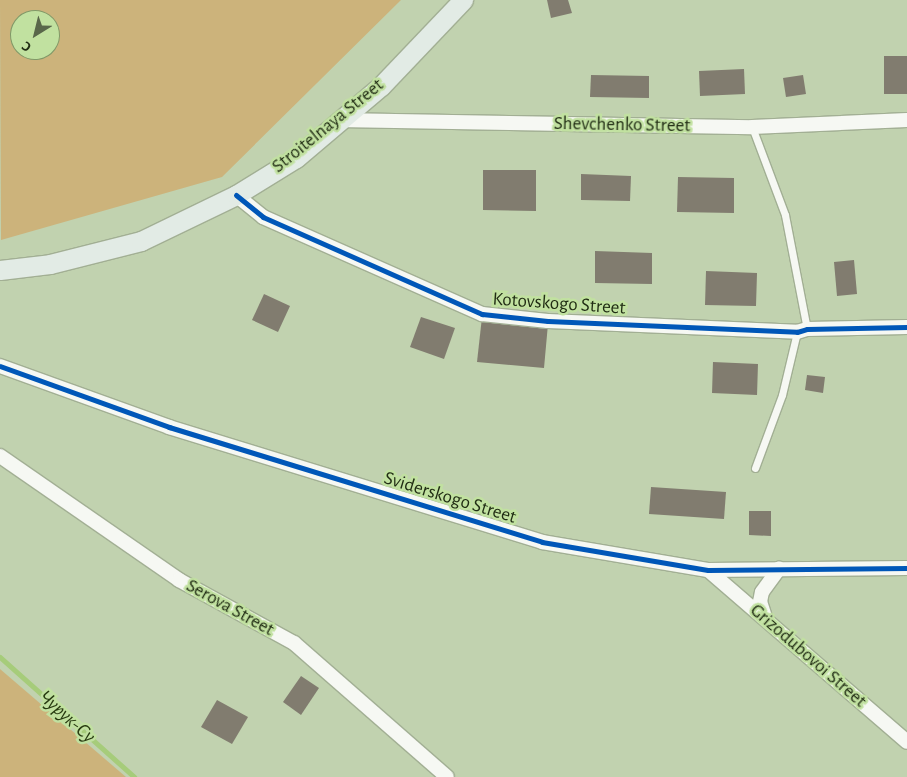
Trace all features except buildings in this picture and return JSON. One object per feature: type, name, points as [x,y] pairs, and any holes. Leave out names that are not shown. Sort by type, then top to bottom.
[{"type":"main road","name":"Stroitelnaya Street","points":[[0,270],[50,264],[141,241],[236,195],[296,158],[338,120],[381,86],[463,0]]},
{"type":"street","name":"Shevchenko Street","points":[[338,120],[752,127],[907,120]]},
{"type":"street","name":"Kotovskogo Street","points":[[236,195],[263,217],[482,314],[548,321],[802,330],[907,327]]},
{"type":"street","name":"Sviderskogo Street","points":[[0,366],[169,427],[542,542],[708,570],[907,568]]},
{"type":"street","name":"Serova Street","points":[[0,456],[179,580],[294,643],[446,777]]},
{"type":"street","points":[[766,618],[760,602],[762,592],[779,569]]},
{"type":"street","name":"Grizodubovoi Street","points":[[708,570],[766,618],[907,742]]},
{"type":"lane","points":[[752,127],[785,214],[802,330],[782,395],[755,468]]},
{"type":"shaded area","points":[[0,0],[401,0],[222,177],[1,240]]},
{"type":"shaded area","points":[[0,669],[126,777],[0,777]]},
{"type":"waterway","name":"Чурук-Су","points":[[0,657],[134,777]]},
{"type":"cycle path","points":[[236,195],[263,217],[482,314],[548,321],[797,332],[807,329],[907,327]]},
{"type":"cycle path","points":[[0,366],[169,427],[542,542],[708,570],[907,568]]}]
